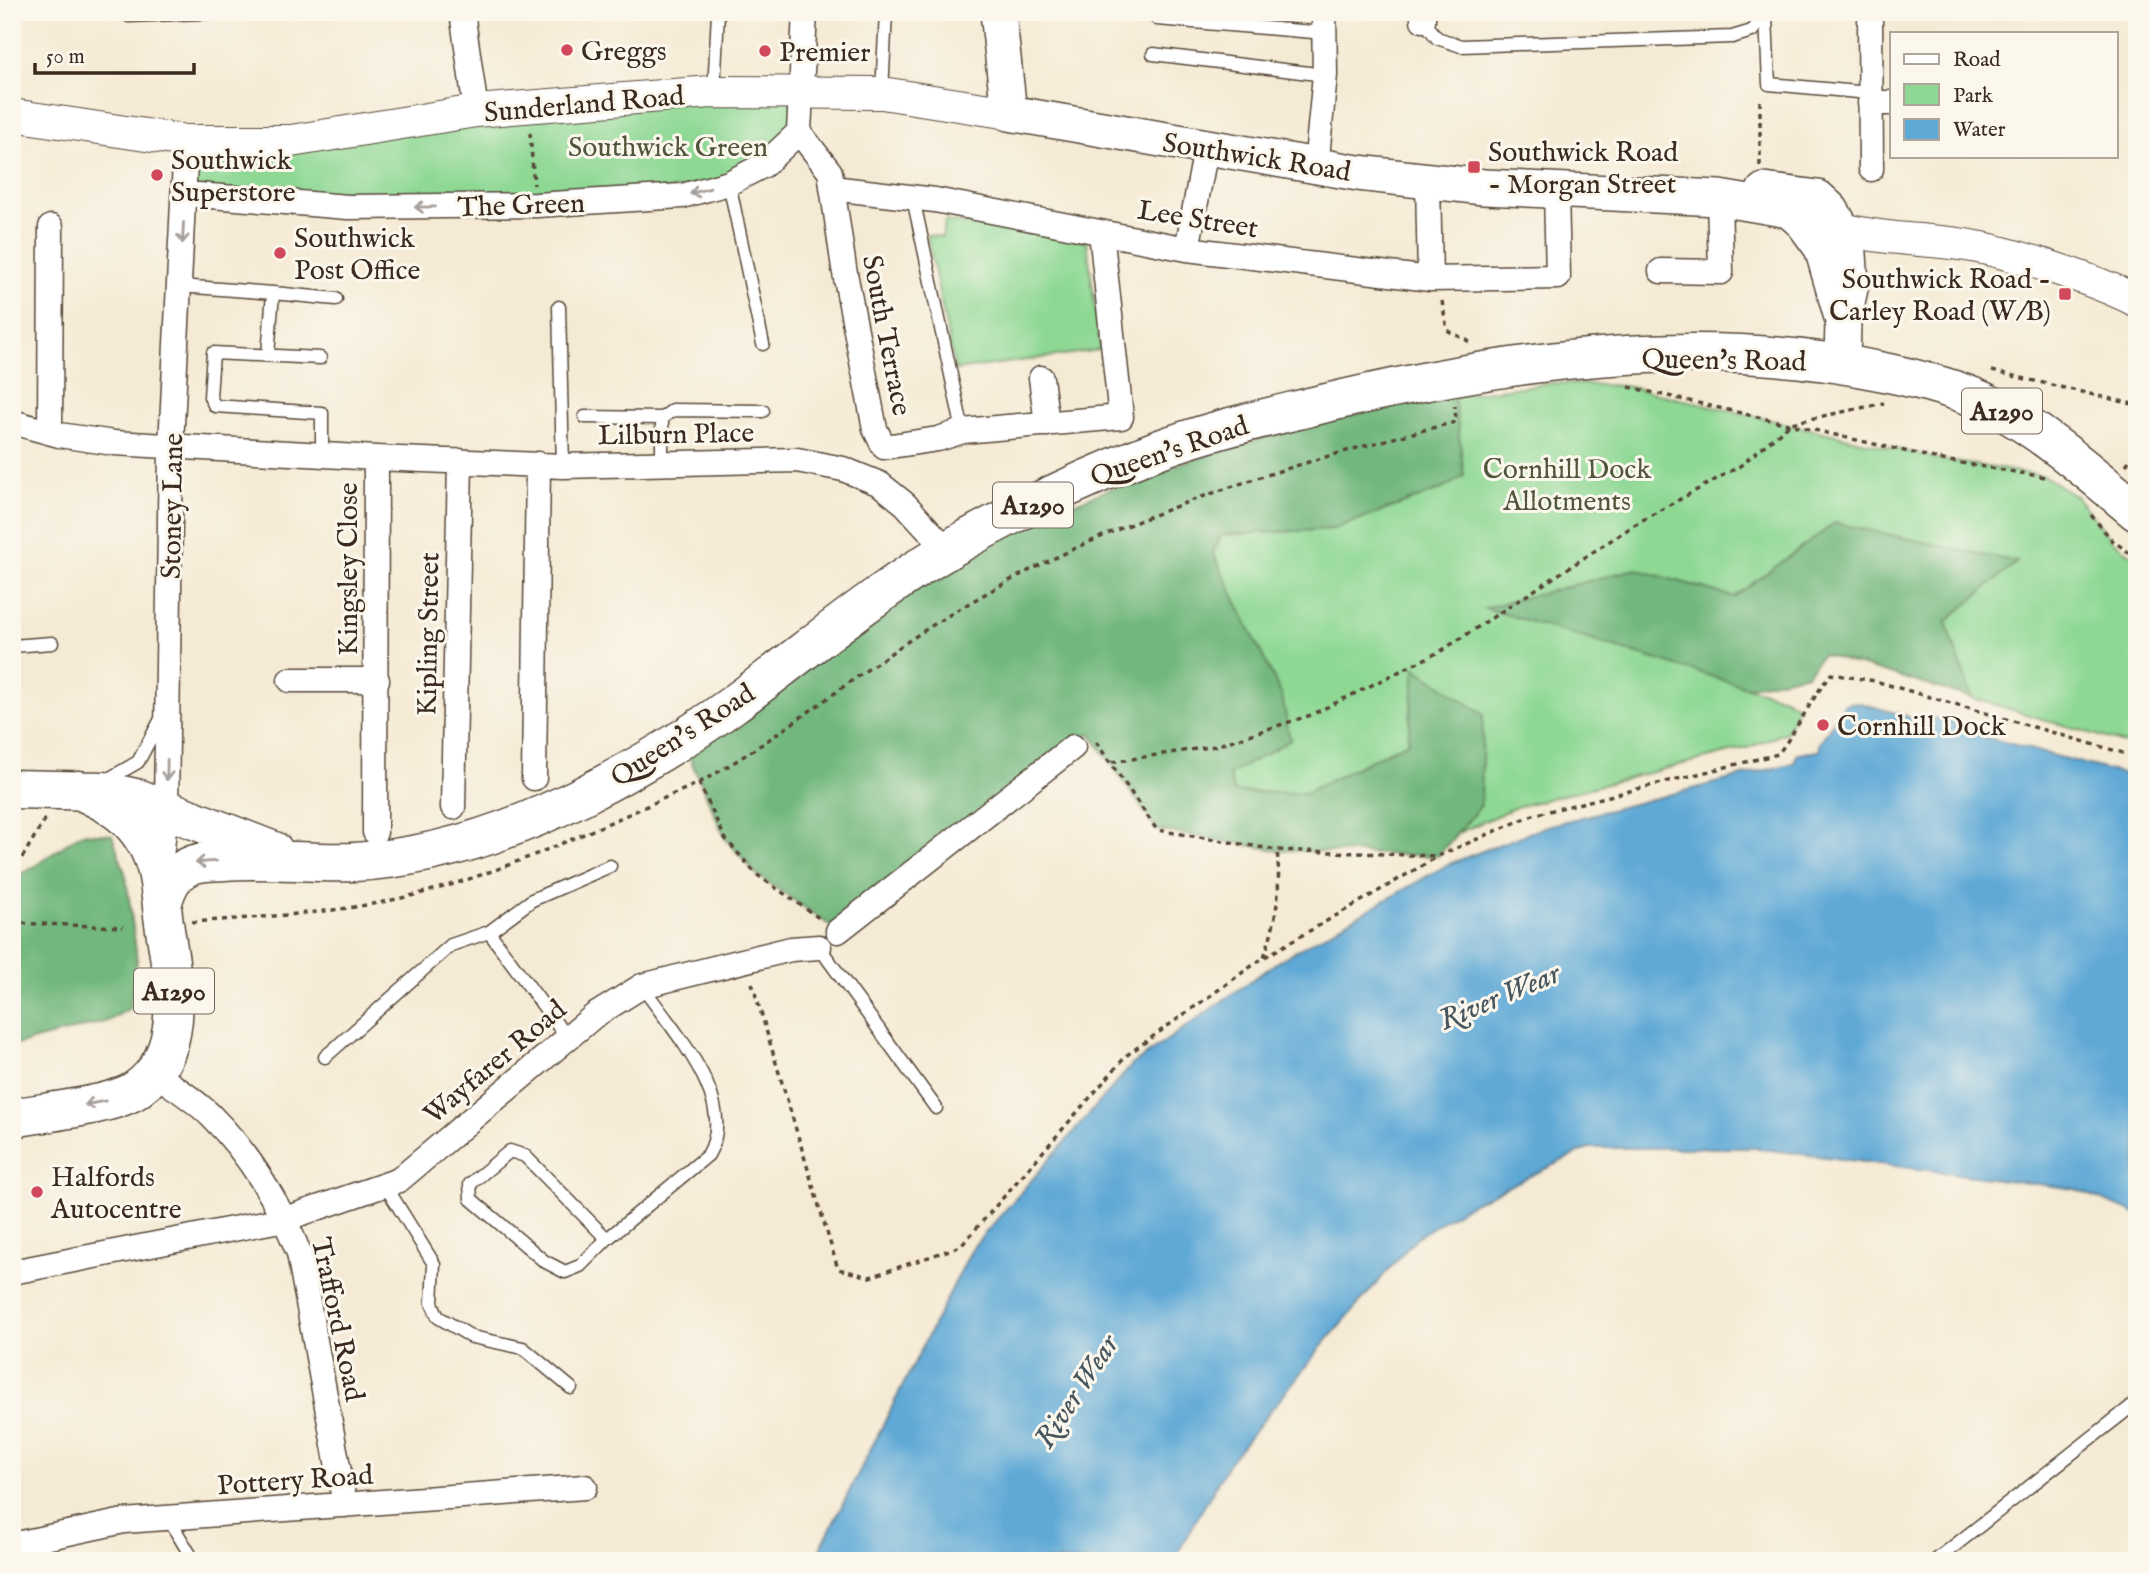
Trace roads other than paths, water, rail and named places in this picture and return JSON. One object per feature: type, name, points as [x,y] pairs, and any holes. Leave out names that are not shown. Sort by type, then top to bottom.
[{"type":"main road","points":[[998,12],[1009,113]]},
{"type":"main road","name":"Southwick Road","points":[[1009,113],[1316,167],[1428,181],[1719,198]]},
{"type":"main road","points":[[1719,198],[1760,190],[1831,210],[1851,248],[1851,284],[1843,321],[1842,363]]},
{"type":"main road","points":[[1719,198],[1804,204]]},
{"type":"main road","points":[[1804,204],[1803,222],[1822,248],[1843,321]]},
{"type":"main road","name":"Queen's Road","points":[[299,860],[349,862],[393,859],[455,847],[522,823],[581,797],[647,761],[724,711],[947,550],[1074,483],[1162,448],[1248,422],[1382,389],[1488,371],[1643,356],[1733,356],[1842,363]]},
{"type":"main road","name":"A1290","points":[[1842,363],[1951,389],[1999,408],[2084,468],[2137,512]]},
{"type":"main road","name":"A1290","points":[[12,789],[104,790],[140,799],[299,860]]},
{"type":"main road","name":"A1290","points":[[70,790],[112,804],[128,818],[147,844],[171,900]]},
{"type":"main road","name":"A1290","points":[[171,900],[166,889],[174,877],[193,863],[299,860]]},
{"type":"main road","name":"Stoney Lane","points":[[153,1072],[165,1052],[173,1016],[171,900]]},
{"type":"main road","name":"A1290","points":[[12,1118],[118,1098],[137,1089],[153,1072]]},
{"type":"street","points":[[462,12],[476,111]]},
{"type":"street","points":[[799,132],[805,12]]},
{"type":"street","points":[[1870,12],[1877,100],[1871,169]]},
{"type":"street","points":[[1316,167],[1325,75],[1324,23]]},
{"type":"street","name":"Sunderland Road","points":[[186,141],[290,141],[476,111],[527,106],[714,92],[799,92]]},
{"type":"street","name":"Southwick Road","points":[[799,92],[882,93],[1009,113]]},
{"type":"street","points":[[12,115],[186,141]]},
{"type":"street","name":"The Green","points":[[185,194],[348,207],[536,205],[682,196],[729,183],[764,165],[799,132]]},
{"type":"street","name":"South Terrace","points":[[799,132],[830,172],[844,268],[875,429],[884,447],[938,439],[963,431],[1121,417],[1101,232]]},
{"type":"street","name":"Stoney Lane","points":[[171,900],[166,810],[171,446],[186,141]]},
{"type":"street","points":[[1187,248],[1206,149]]},
{"type":"street","points":[[1428,181],[1434,279]]},
{"type":"street","name":"Lee Street","points":[[832,188],[914,198],[1187,248],[1434,279],[1558,277],[1556,190]]},
{"type":"street","points":[[1661,271],[1721,272],[1719,198]]},
{"type":"street","points":[[1804,204],[1870,216],[1909,240]]},
{"type":"street","points":[[50,432],[51,227]]},
{"type":"street","points":[[1843,230],[1909,240],[1963,244],[2036,264],[2137,302]]},
{"type":"street","points":[[1041,378],[1047,424]]},
{"type":"street","name":"Lilburn Place","points":[[12,422],[50,432],[114,443],[376,458],[563,466],[662,461],[797,460],[843,469],[880,484],[905,504],[947,550]]},
{"type":"street","name":"Kingsley Close","points":[[375,832],[376,458]]},
{"type":"street","name":"Kipling Street","points":[[453,807],[460,461]]},
{"type":"street","points":[[534,778],[538,464]]},
{"type":"street","name":"Kingsley Close","points":[[290,680],[377,681]]},
{"type":"street","points":[[838,931],[1073,747]]},
{"type":"street","name":"Wayfarer Road","points":[[12,1272],[212,1231],[285,1219],[399,1180],[594,1016],[642,986],[791,949],[819,947]]},
{"type":"street","name":"Trafford Road","points":[[153,1072],[212,1117],[241,1152],[285,1219],[299,1253],[345,1505]]},
{"type":"street","name":"Pottery Road","points":[[12,1545],[124,1521],[585,1487]]},
{"type":"lane","points":[[127,12],[130,16],[228,12]]},
{"type":"lane","points":[[714,92],[718,12]]},
{"type":"lane","points":[[882,93],[886,12]]},
{"type":"lane","points":[[1767,14],[1769,84],[1877,100]]},
{"type":"lane","points":[[1423,16],[1437,37],[1461,46],[1732,37],[1752,32],[1767,14]]},
{"type":"lane","points":[[1157,19],[1324,23]]},
{"type":"lane","points":[[1153,54],[1325,75]]},
{"type":"lane","points":[[729,183],[763,344]]},
{"type":"lane","points":[[914,198],[963,431]]},
{"type":"lane","points":[[180,286],[336,299]]},
{"type":"lane","points":[[268,355],[272,293]]},
{"type":"lane","points":[[559,307],[563,466]]},
{"type":"lane","points":[[320,358],[213,353],[211,403],[215,406],[322,413],[322,455]]},
{"type":"lane","points":[[585,417],[662,418],[673,410],[763,411]]},
{"type":"lane","points":[[662,418],[662,461]]},
{"type":"lane","points":[[12,646],[52,643]]},
{"type":"lane","points":[[70,790],[110,779],[138,762],[155,733],[168,702]]},
{"type":"lane","points":[[324,1057],[451,945],[489,932],[532,900],[610,866]]},
{"type":"lane","points":[[838,931],[819,947],[936,1108]]},
{"type":"lane","points":[[489,932],[567,1038]]},
{"type":"lane","points":[[607,1239],[525,1156],[510,1151],[470,1184],[471,1199],[544,1261],[565,1272],[580,1266],[607,1239],[708,1155],[716,1141],[719,1127],[711,1091],[642,986]]},
{"type":"lane","points":[[385,1185],[434,1264],[432,1303],[438,1317],[472,1337],[523,1348],[572,1388]]},
{"type":"lane","points":[[1936,1561],[2137,1402]]},
{"type":"lane","points":[[168,1518],[194,1561]]},
{"type":"water","name":"River Wear","points":[[1856,702],[1924,721],[1934,718],[1956,722],[1956,729],[2137,778],[2137,1214],[2075,1189],[1755,1148],[1589,1148],[1467,1206],[1417,1237],[1322,1346],[1228,1464],[1173,1561],[814,1561],[973,1247],[1132,1065],[1280,960],[1449,864],[1547,826],[1794,763],[1797,754],[1819,751],[1819,744],[1845,704]]},
{"type":"place","name":"Greggs","points":[[567,50]]},
{"type":"place","name":"Premier","points":[[765,51]]},
{"type":"place","name":"Southwick Road - Morgan Street","points":[[1474,167]]},
{"type":"place","name":"Southwick Superstore","points":[[157,175]]},
{"type":"place","name":"Southwick Post Office","points":[[280,253]]},
{"type":"place","name":"Southwick Road - Carley Road (W/B)","points":[[2065,294]]},
{"type":"place","name":"Cornhill Dock","points":[[1823,725]]},
{"type":"place","name":"Halfords Autocentre","points":[[37,1192]]},
{"type":"park label","name":"Southwick Green","points":[[668,146]]},
{"type":"park label","name":"Cornhill Dock Allotments","points":[[1567,484]]}]
